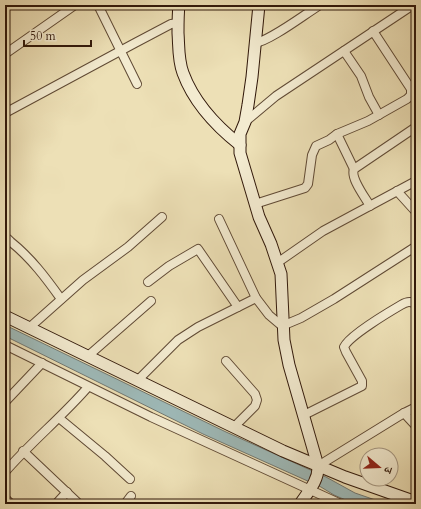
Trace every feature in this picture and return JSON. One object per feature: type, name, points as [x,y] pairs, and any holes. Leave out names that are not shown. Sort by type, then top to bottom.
[{"type":"street","points":[[5,54],[75,5]]},
{"type":"street","points":[[98,5],[137,84]]},
{"type":"street","points":[[179,5],[179,55],[183,72],[196,99],[212,120],[240,145]]},
{"type":"street","points":[[259,5],[252,77],[245,122],[240,134],[240,153],[259,217],[271,244],[281,274],[282,326],[289,365],[319,468],[312,488],[300,504]]},
{"type":"street","points":[[256,42],[262,42],[271,37],[320,5]]},
{"type":"street","points":[[245,122],[276,96],[413,5]]},
{"type":"street","points":[[5,113],[120,50],[171,24],[178,23]]},
{"type":"street","points":[[255,204],[305,188],[308,184],[314,150],[319,144],[379,115],[407,99],[411,95],[411,90],[373,32]]},
{"type":"street","points":[[344,51],[361,76],[369,97],[379,115]]},
{"type":"street","points":[[354,169],[416,127]]},
{"type":"street","points":[[337,134],[354,169],[354,179],[370,206]]},
{"type":"street","points":[[277,263],[323,231],[416,182]]},
{"type":"street","points":[[398,191],[416,212]]},
{"type":"street","points":[[29,328],[83,280],[128,246],[162,217]]},
{"type":"street","points":[[219,219],[256,298],[269,315],[282,326]]},
{"type":"street","points":[[6,238],[33,262],[61,300]]},
{"type":"street","points":[[282,326],[301,318],[334,299],[415,247]]},
{"type":"street","points":[[148,282],[169,266],[198,249],[238,307]]},
{"type":"street","points":[[138,380],[178,340],[198,327],[256,298]]},
{"type":"street","points":[[88,356],[151,301]]},
{"type":"street","points":[[304,415],[362,386],[362,380],[344,347],[347,343],[367,327],[401,305],[407,302],[412,302],[416,305]]},
{"type":"street","points":[[5,316],[319,468],[416,502]]},
{"type":"street","points":[[5,345],[88,386],[312,488],[341,504]]},
{"type":"street","points":[[226,361],[255,394],[257,400],[255,406],[234,427]]},
{"type":"street","points":[[5,402],[42,363]]},
{"type":"street","points":[[5,472],[23,451],[73,405],[88,386]]},
{"type":"street","points":[[319,468],[404,413],[416,407]]},
{"type":"street","points":[[404,413],[416,426]]},
{"type":"street","points":[[59,418],[130,479]]},
{"type":"street","points":[[23,451],[80,504]]},
{"type":"street","points":[[56,504],[67,492]]},
{"type":"street","points":[[125,504],[131,496]]},
{"type":"street","points":[[5,498],[11,504]]},
{"type":"water","points":[[5,325],[226,432],[326,477],[355,493],[387,504],[355,504],[334,495],[321,487],[203,434],[5,336]]}]
